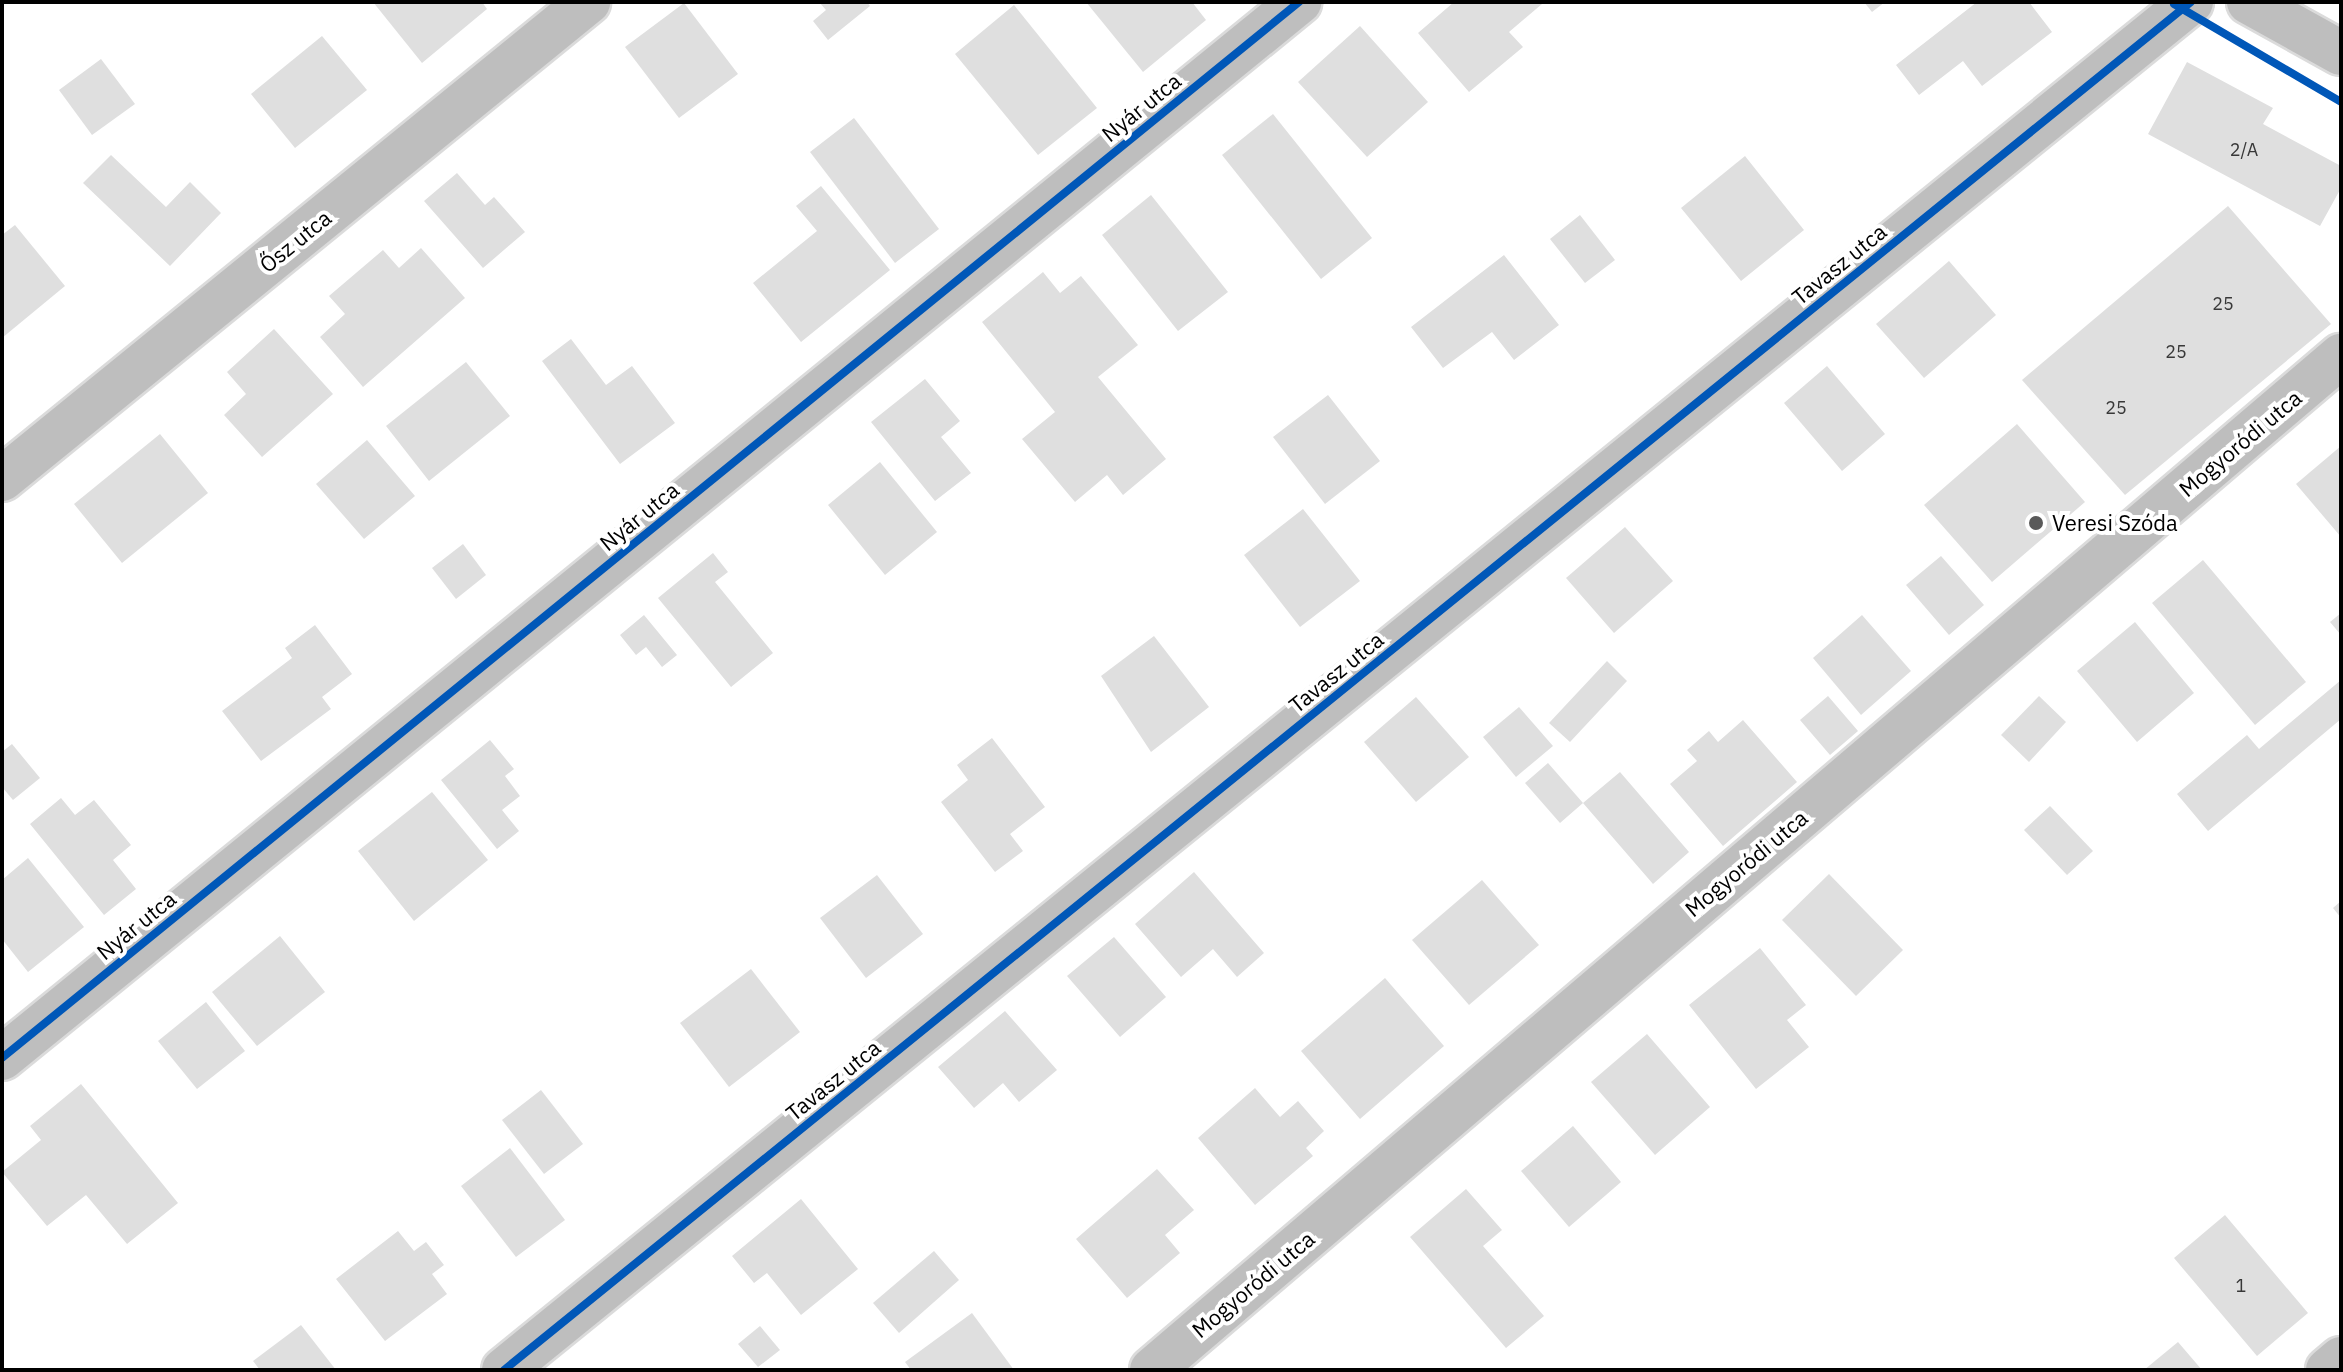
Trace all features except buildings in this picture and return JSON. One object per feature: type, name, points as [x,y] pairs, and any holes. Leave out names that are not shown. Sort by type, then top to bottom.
[{"type":"street","name":"Ősz utca","points":[[2,479],[588,2]]},
{"type":"street","name":"Nyár utca","points":[[2,1058],[1299,2]]},
{"type":"street","name":"Tavasz utca","points":[[504,1370],[2191,2]]},
{"type":"street","points":[[2249,2],[2341,53]]},
{"type":"street","name":"Mogyoródi utca","points":[[1152,1370],[2341,356]]},
{"type":"street","points":[[2328,1370],[2341,1359]]},
{"type":"cycle path","points":[[2,1058],[1299,2]]},
{"type":"cycle path","points":[[504,1370],[2191,2]]},
{"type":"cycle path","points":[[2174,4],[2341,102]]},
{"type":"place","name":"Veresi Szóda","points":[[2036,523]]}]
